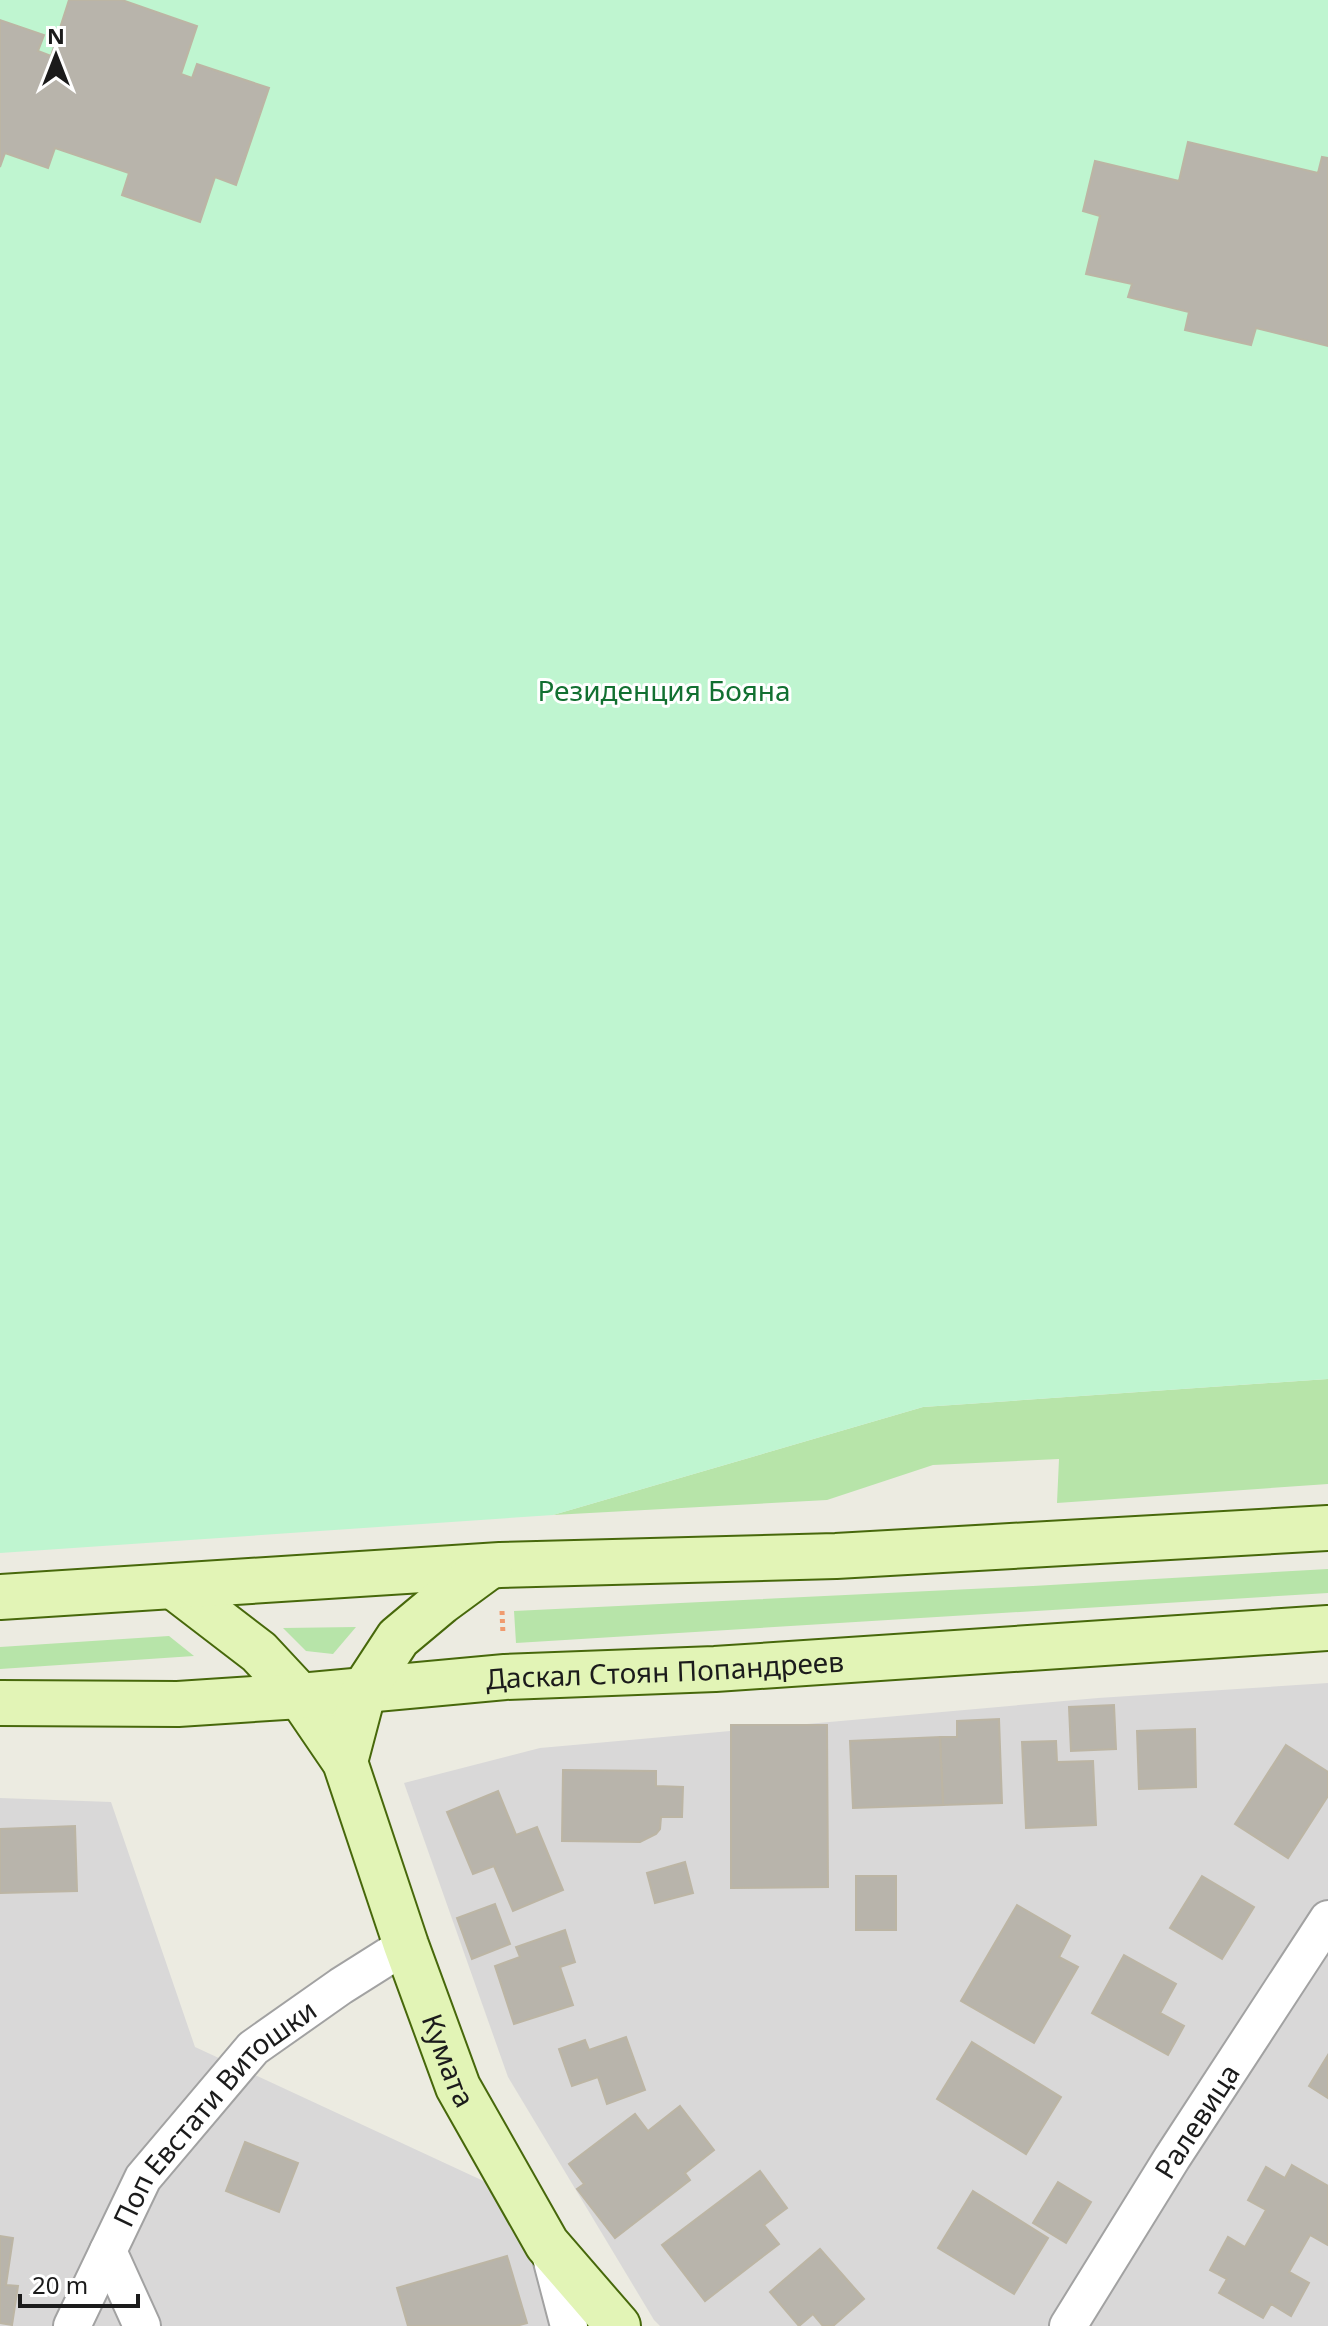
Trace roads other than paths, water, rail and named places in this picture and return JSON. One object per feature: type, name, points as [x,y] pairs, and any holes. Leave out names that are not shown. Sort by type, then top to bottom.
[{"type":"main road","points":[[0,1597],[490,1566],[836,1556],[1328,1528]]},
{"type":"main road","points":[[345,1762],[364,1690],[398,1638],[490,1566]]},
{"type":"main road","name":"Кумата","points":[[173,1586],[259,1652],[300,1696],[345,1762],[406,1945],[458,2087],[547,2244],[618,2326]]},
{"type":"main road","name":"Даскал Стоян Попандреев","points":[[0,1703],[154,1705],[300,1696],[505,1677],[715,1669],[1328,1628]]},
{"type":"street","name":"Ралевица","points":[[1068,2326],[1164,2170],[1328,1919]]},
{"type":"street","name":"Поп Евстати Витошки","points":[[72,2326],[143,2178],[253,2048],[406,1945]]},
{"type":"street","points":[[547,2244],[569,2326]]},
{"type":"street","points":[[108,2251],[142,2326]]},
{"type":"park label","name":"Резиденция Бояна","points":[[664,690]]}]
